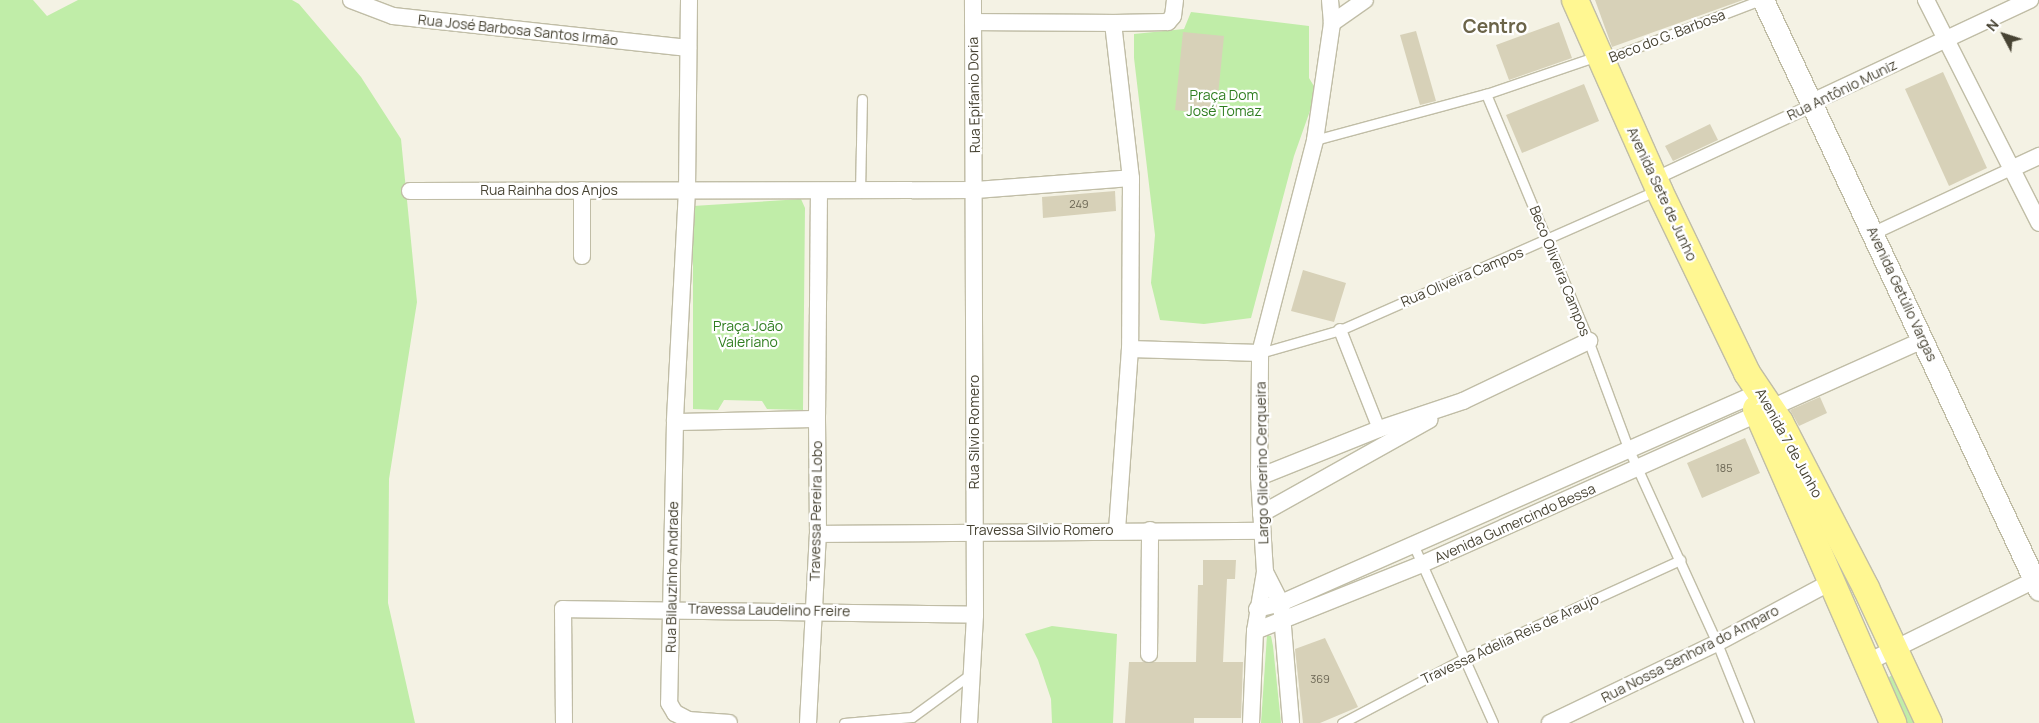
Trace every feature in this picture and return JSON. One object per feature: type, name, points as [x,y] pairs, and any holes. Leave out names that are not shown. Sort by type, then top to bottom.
[{"type":"main road","name":"Avenida Sete de Junho","points":[[1579,5],[1656,185],[1758,396]]},
{"type":"main road","name":"Avenida 7 de Junho","points":[[1758,396],[1829,583],[1893,723]]},
{"type":"main road","name":"Avenida 7 de Junho","points":[[1758,396],[1893,647],[1929,723]]},
{"type":"street","name":"Rua José Barbosa Santos Irmão","points":[[351,0],[393,16],[688,48]]},
{"type":"street","points":[[689,0],[687,190],[675,422],[817,419],[819,192]]},
{"type":"street","name":"Rua Epifanio Doria","points":[[974,0],[976,190]]},
{"type":"street","points":[[1130,349],[1260,353],[1315,140],[1332,23],[1330,0]]},
{"type":"street","points":[[1332,23],[1365,0]]},
{"type":"street","name":"Avenida Getúlio Vargas","points":[[1762,0],[1874,233],[2038,583]]},
{"type":"street","points":[[1926,0],[2039,223]]},
{"type":"street","name":"Rua Antônio Muniz","points":[[1656,185],[1805,109],[1814,108],[2030,0]]},
{"type":"street","points":[[973,22],[1162,24],[1174,8]]},
{"type":"street","points":[[1113,23],[1131,178],[1130,349],[1117,530]]},
{"type":"street","points":[[1874,233],[2039,156]]},
{"type":"street","points":[[687,190],[819,192],[976,190],[1131,178]]},
{"type":"street","points":[[582,190],[582,256]]},
{"type":"street","name":"Rua Rainha dos Anjos","points":[[410,191],[687,190]]},
{"type":"street","name":"Rua Silvio Romero","points":[[969,723],[975,615],[973,531],[976,190]]},
{"type":"street","points":[[1340,330],[1379,429]]},
{"type":"street","points":[[1758,396],[1923,340]]},
{"type":"street","points":[[1261,514],[1464,401],[1589,341]]},
{"type":"street","name":"Largo Glicerino Cerqueira","points":[[1251,723],[1257,609],[1265,572],[1259,477],[1260,353]]},
{"type":"street","name":"Avenida Gumercindo Bessa","points":[[1257,609],[1281,603],[1629,450],[1758,396]]},
{"type":"street","name":"Avenida Gumercindo Bessa","points":[[1255,631],[1282,623],[1420,565],[1638,469],[1758,396]]},
{"type":"street","points":[[1259,477],[1379,429],[1464,401]]},
{"type":"street","name":"Travessa Pereira Lobo","points":[[808,723],[818,534],[817,419]]},
{"type":"street","name":"Rua Bilauzinho Andrade","points":[[675,422],[672,608],[668,697],[673,711],[689,720],[730,723]]},
{"type":"street","name":"Travessa Silvio Romero","points":[[818,534],[1117,530],[1262,531]]},
{"type":"street","points":[[1149,654],[1150,530]]},
{"type":"street","name":"Largo Glicerino Cerqueira","points":[[1265,572],[1281,603],[1291,723]]},
{"type":"street","name":"Rua Nossa Senhora do Amparo","points":[[1550,723],[1717,643],[1829,583]]},
{"type":"street","points":[[1866,662],[1893,647],[2038,583]]},
{"type":"street","name":"Travessa Laudelino Freire","points":[[564,723],[563,608],[672,608],[975,615]]},
{"type":"lane","name":"Beco do G. Barbosa","points":[[1315,140],[1486,94],[1601,58],[1762,0]]},
{"type":"lane","name":"Beco Oliveira Campos","points":[[1486,94],[1589,341],[1629,450],[1717,643],[1749,723]]},
{"type":"lane","points":[[860,192],[862,99]]},
{"type":"lane","name":"Rua Oliveira Campos","points":[[1260,353],[1340,330],[1547,240],[1656,185]]},
{"type":"lane","points":[[1413,544],[1420,565],[1493,723]]},
{"type":"lane","name":"Travessa Adelia Reis de Araujo","points":[[1342,723],[1463,659],[1680,560]]},
{"type":"lane","points":[[844,723],[912,717],[971,674]]},
{"type":"green space","points":[[0,0],[33,0],[47,16],[78,0],[292,0],[299,4],[361,77],[401,139],[417,302],[389,479],[388,603],[415,723],[0,723]]},
{"type":"green space","name":"Praça Dom José Tomaz","points":[[1191,12],[1309,26],[1309,78],[1317,91],[1294,156],[1251,318],[1204,324],[1160,320],[1151,283],[1155,235],[1134,58],[1134,34],[1184,29]]},
{"type":"green space","name":"Praça João Valeriano","points":[[801,199],[805,208],[803,410],[767,409],[762,401],[724,400],[718,410],[693,409],[693,206]]},
{"type":"green space","points":[[1052,626],[1117,634],[1113,723],[1052,723],[1051,699],[1038,660],[1025,634]]},
{"type":"green space","points":[[1267,635],[1271,636],[1273,646],[1281,723],[1261,723]]},
{"type":"green space","points":[[1893,674],[1920,723],[1903,723],[1887,679]]},
{"type":"building","points":[[1595,0],[1743,0],[1612,47]]},
{"type":"building","points":[[1559,22],[1572,58],[1509,80],[1496,45]]},
{"type":"building","points":[[1416,31],[1436,101],[1420,105],[1400,35]]},
{"type":"building","points":[[1183,32],[1224,36],[1216,115],[1175,110]]},
{"type":"building","points":[[1943,72],[1987,168],[1949,186],[1905,89]]},
{"type":"building","points":[[1584,84],[1599,121],[1522,153],[1506,115]]},
{"type":"building","points":[[1710,124],[1718,140],[1673,161],[1665,146]]},
{"type":"building","points":[[1115,191],[1116,211],[1043,218],[1042,197]]},
{"type":"building","points":[[1303,270],[1346,283],[1334,322],[1291,311]]},
{"type":"building","points":[[1820,397],[1827,413],[1799,426],[1790,410]]},
{"type":"building","points":[[1745,438],[1760,473],[1702,498],[1687,463]]},
{"type":"building","points":[[1203,560],[1236,560],[1235,579],[1227,579],[1223,662],[1243,662],[1241,718],[1194,718],[1194,723],[1125,723],[1129,662],[1196,662],[1198,585],[1203,585]]},
{"type":"building","points":[[1325,638],[1358,707],[1320,723],[1303,723],[1295,649]]},
{"type":"district","name":"Centro","points":[[1495,27]]}]
